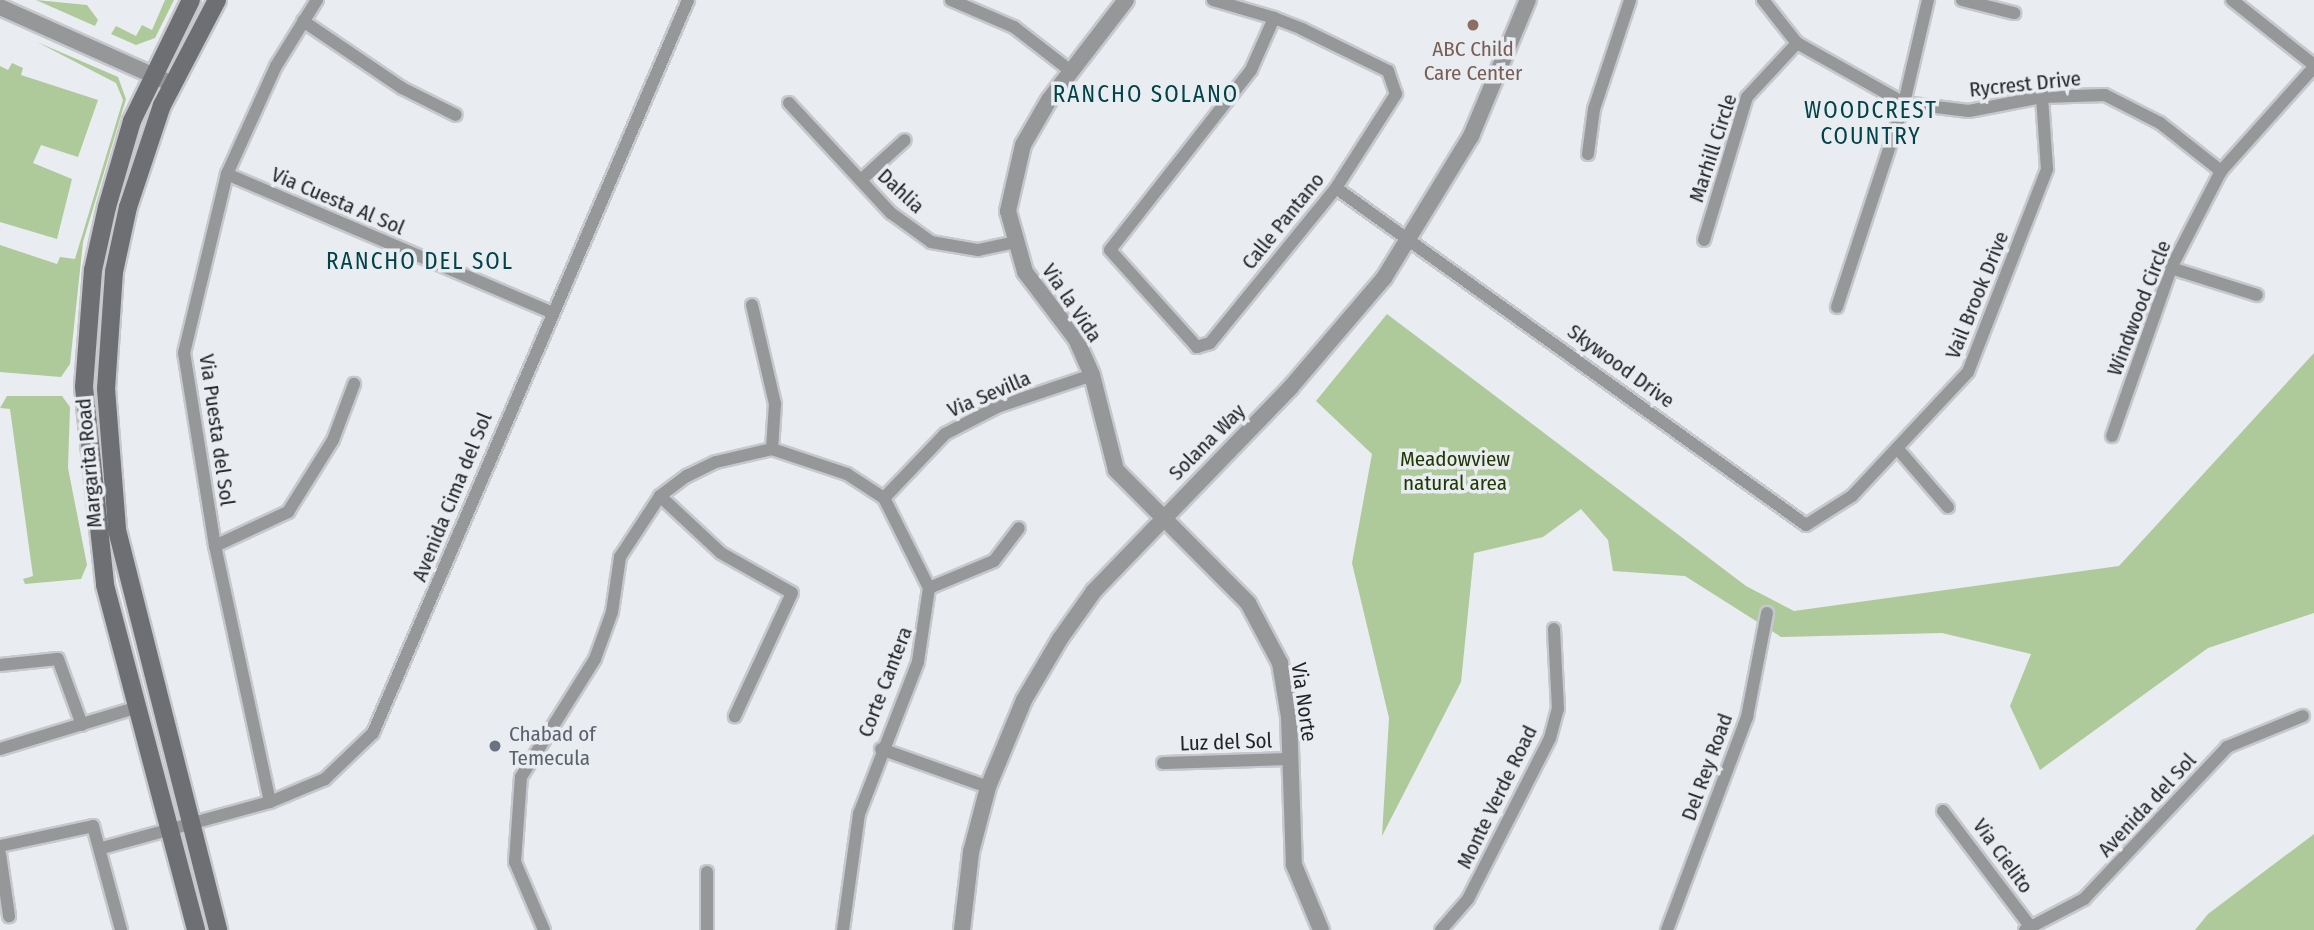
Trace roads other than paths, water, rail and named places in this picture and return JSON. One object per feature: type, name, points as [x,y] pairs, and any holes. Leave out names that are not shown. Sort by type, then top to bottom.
[{"type":"main road","name":"Margarita Road","points":[[191,0],[151,74],[107,207],[93,270],[84,387],[103,572],[135,708],[197,930]]},
{"type":"main road","name":"Margarita Road","points":[[217,0],[172,84],[139,171],[114,272],[107,445],[127,576],[218,930]]},
{"type":"street","name":"Via Puesta del Sol","points":[[270,802],[215,546],[184,353],[227,174],[303,21],[317,0]]},
{"type":"street","name":"Avenida Cima del Sol","points":[[102,848],[270,802],[325,779],[373,733],[550,312],[688,0]]},
{"type":"street","points":[[951,0],[1014,27],[1073,72]]},
{"type":"street","name":"Via la Vida","points":[[1126,0],[1023,145],[1011,178],[1008,211],[1025,272],[1076,339],[1092,375],[1107,452],[1161,518]]},
{"type":"street","points":[[1213,0],[1274,18]]},
{"type":"street","name":"Solana Way","points":[[962,930],[971,852],[988,787],[1024,700],[1060,639],[1161,518],[1290,388],[1413,239],[1471,136],[1528,0]]},
{"type":"street","points":[[1588,154],[1594,109],[1630,0]]},
{"type":"street","name":"Rycrest Drive","points":[[1763,0],[1797,43],[1904,103],[1969,111],[2042,97],[2105,95],[2161,123],[2221,171]]},
{"type":"street","points":[[1837,307],[1904,103],[1928,0]]},
{"type":"street","points":[[1962,0],[2014,13]]},
{"type":"street","points":[[2232,0],[2314,66]]},
{"type":"street","points":[[0,7],[172,84]]},
{"type":"street","name":"Calle Pantano","points":[[1274,18],[1388,71],[1396,94],[1336,188],[1210,344],[1197,347],[1184,338],[1110,250],[1243,81],[1274,18]]},
{"type":"street","points":[[303,21],[402,88],[456,115]]},
{"type":"street","name":"Marhill Circle","points":[[1704,240],[1746,97],[1797,43]]},
{"type":"street","name":"Windwood Circle","points":[[2112,436],[2171,268],[2221,171],[2314,66]]},
{"type":"street","name":"Vail Brook Drive","points":[[1806,525],[1853,496],[1968,372],[2048,169],[2042,97]]},
{"type":"street","name":"Dahlia","points":[[789,103],[861,180],[931,242],[978,250],[1015,242]]},
{"type":"street","points":[[861,180],[905,140]]},
{"type":"street","name":"Via Cuesta Al Sol","points":[[227,174],[550,312]]},
{"type":"street","name":"Skywood Drive","points":[[1336,188],[1413,239],[1806,525]]},
{"type":"street","points":[[2171,268],[2257,295]]},
{"type":"street","points":[[752,305],[770,366],[772,449]]},
{"type":"street","name":"Via Sevilla","points":[[884,498],[945,433],[997,407],[1092,375]]},
{"type":"street","points":[[215,546],[288,512],[332,440],[354,384]]},
{"type":"street","points":[[1897,447],[1948,507]]},
{"type":"street","points":[[544,930],[515,862],[521,777],[595,659],[612,612],[620,557],[660,496],[716,461],[772,449],[847,474],[884,498],[929,588],[994,561],[1019,528]]},
{"type":"street","points":[[660,496],[721,553],[792,593],[735,716]]},
{"type":"street","name":"Via Norte","points":[[1161,518],[1248,603],[1280,663],[1289,759],[1294,865],[1321,930]]},
{"type":"street","name":"Corte Cantera","points":[[843,930],[859,814],[881,749],[918,662],[929,588]]},
{"type":"street","name":"Del Rey Road","points":[[1667,930],[1747,717],[1767,613]]},
{"type":"street","name":"Monte Verde Road","points":[[1441,930],[1468,899],[1550,738],[1558,709],[1554,629]]},
{"type":"street","points":[[0,665],[58,659],[82,725]]},
{"type":"street","points":[[0,749],[135,708]]},
{"type":"street","name":"Avenida del Sol","points":[[2027,928],[2084,899],[2227,747],[2303,716]]},
{"type":"street","points":[[881,749],[988,787]]},
{"type":"street","name":"Luz del Sol","points":[[1163,762],[1289,759]]},
{"type":"street","name":"Via Cielito","points":[[1942,811],[2027,928]]},
{"type":"street","points":[[0,846],[93,826],[102,848],[121,930]]},
{"type":"street","points":[[0,854],[9,916]]},
{"type":"street","points":[[707,872],[707,930]]},
{"type":"place","name":"ABC Child Care Center","points":[[1473,25]]},
{"type":"place","name":"Chabad of Temecula","points":[[495,746]]},
{"type":"district","name":"RANCHO SOLANO","points":[[1146,94]]},
{"type":"district","name":"WOODCREST COUNTRY","points":[[1871,123]]},
{"type":"district","name":"RANCHO DEL SOL","points":[[420,261]]},
{"type":"park label","name":"Meadowview natural area","points":[[1455,471]]}]
